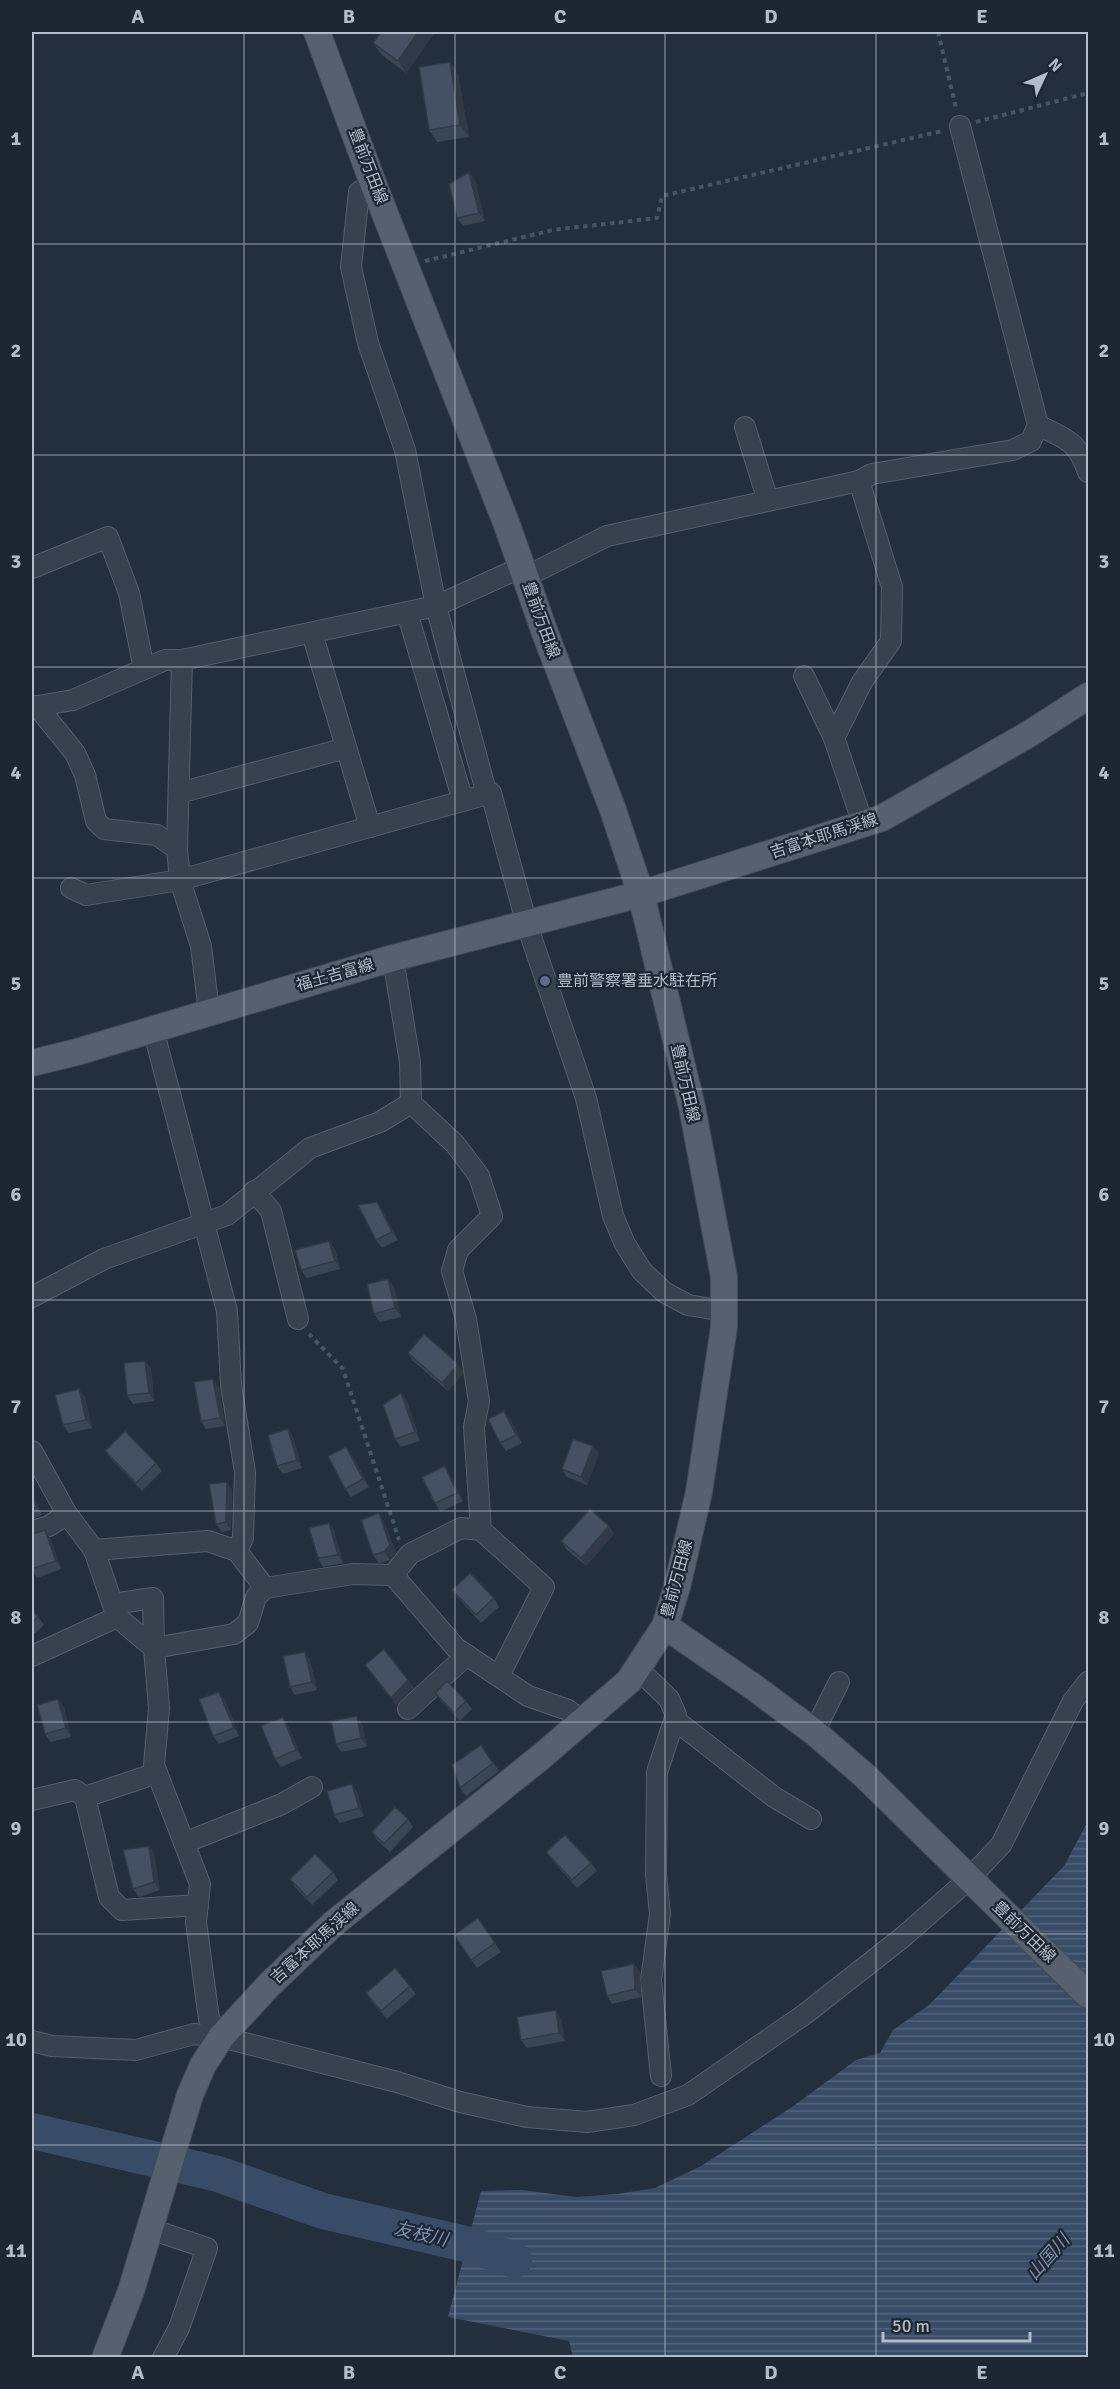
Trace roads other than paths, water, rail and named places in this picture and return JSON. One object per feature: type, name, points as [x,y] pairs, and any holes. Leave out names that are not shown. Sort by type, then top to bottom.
[{"type":"main road","name":"豊前万田線","points":[[317,32],[613,810],[641,894],[692,1107],[724,1277],[724,1327],[699,1492],[665,1626],[814,1732],[864,1775],[1089,1995]]},
{"type":"main road","name":"吉富本耶馬渓線","points":[[641,894],[882,818],[1029,734],[1089,696]]},
{"type":"main road","name":"福土吉富線","points":[[32,1063],[77,1052],[393,958],[641,894]]},
{"type":"main road","name":"吉富本耶馬渓線","points":[[105,2358],[131,2291],[190,2095],[203,2066],[221,2037],[269,1985],[333,1924],[629,1681],[665,1626]]},
{"type":"street","points":[[34,706],[73,700],[165,660],[182,660],[436,606],[608,536],[859,481],[872,474],[1012,450],[1031,441],[1038,425],[960,126]]},
{"type":"street","points":[[373,183],[359,192],[351,267],[368,343],[405,450],[436,606],[487,795]]},
{"type":"street","points":[[1038,425],[1071,441],[1081,452],[1089,472]]},
{"type":"street","points":[[745,427],[768,501]]},
{"type":"street","points":[[834,738],[862,682],[891,641],[892,587],[859,481]]},
{"type":"street","points":[[32,568],[108,537],[129,593],[144,669]]},
{"type":"street","points":[[407,612],[463,801]]},
{"type":"street","points":[[312,633],[370,827]]},
{"type":"street","points":[[182,660],[177,849],[180,880],[201,946],[209,1012]]},
{"type":"street","points":[[804,676],[834,738],[863,824]]},
{"type":"street","points":[[34,706],[75,753],[85,775],[96,821],[104,829],[157,835],[177,849]]},
{"type":"street","points":[[178,793],[346,748]]},
{"type":"street","points":[[71,888],[86,895],[180,880],[491,794],[527,925],[586,1098],[613,1216],[625,1244],[642,1271],[664,1292],[688,1305],[724,1311]]},
{"type":"street","points":[[393,958],[410,1062],[411,1103],[455,1144],[479,1176],[492,1215],[458,1250],[452,1271],[466,1319],[479,1401],[474,1427],[481,1530]]},
{"type":"street","points":[[153,1029],[227,1311],[231,1385],[245,1472],[243,1538],[237,1551]]},
{"type":"street","points":[[32,1297],[104,1259],[227,1215],[310,1148],[380,1122],[411,1103]]},
{"type":"street","points":[[254,1191],[271,1211],[298,1319]]},
{"type":"street","points":[[32,1451],[67,1514],[94,1550],[115,1610],[154,1648]]},
{"type":"street","points":[[32,1531],[49,1526],[67,1514]]},
{"type":"street","points":[[154,1648],[234,1634],[248,1623],[256,1597],[266,1588],[399,1567],[410,1554],[461,1528],[481,1530],[544,1587],[499,1676]]},
{"type":"street","points":[[94,1550],[208,1541],[237,1551],[266,1588]]},
{"type":"street","points":[[399,1567],[456,1648],[528,1696],[568,1710],[582,1721]]},
{"type":"street","points":[[32,1656],[115,1610],[153,1598],[159,1708],[154,1765],[200,1884],[196,1922],[209,2019],[221,2037]]},
{"type":"street","points":[[408,1710],[467,1655]]},
{"type":"street","points":[[638,1668],[669,1699],[676,1715],[657,1772],[656,1875],[660,1914],[651,1980],[661,2076]]},
{"type":"street","points":[[814,1732],[839,1682]]},
{"type":"street","points":[[32,2041],[52,2046],[136,2050],[194,2034],[221,2037],[527,2118],[587,2122],[634,2115],[688,2095],[805,2014],[903,1937],[975,1885],[1001,1845],[1073,1701],[1089,1682]]},
{"type":"street","points":[[675,1720],[774,1797],[811,1819]]},
{"type":"street","points":[[85,1797],[157,1773]]},
{"type":"street","points":[[184,1843],[282,1804],[312,1787]]},
{"type":"street","points":[[32,1800],[75,1790],[85,1797],[110,1898],[122,1910],[198,1905]]},
{"type":"street","points":[[150,2229],[207,2248],[179,2328],[163,2358]]},
{"type":"water","name":"山国川","points":[[1088,1821],[1088,2357],[573,2357],[569,2341],[448,2317],[481,2191],[522,2190],[576,2197],[617,2194],[655,2188],[701,2166],[792,2107],[856,2060],[880,2053],[893,2030],[929,2005],[1064,1866]]},
{"type":"waterway","name":"友枝川","points":[[32,2131],[218,2174],[323,2211],[470,2245],[514,2260]]},
{"type":"place","name":"豊前警察署垂水駐在所","points":[[545,981]]}]
